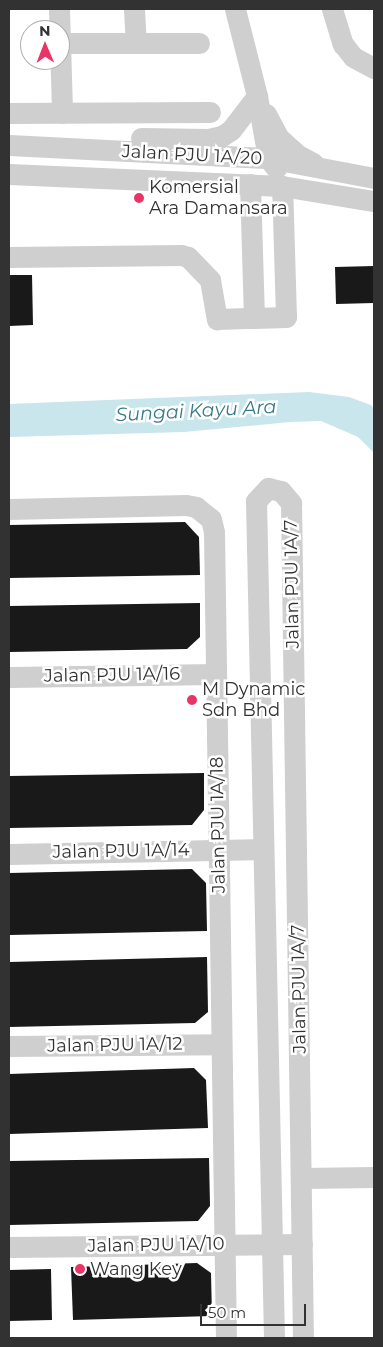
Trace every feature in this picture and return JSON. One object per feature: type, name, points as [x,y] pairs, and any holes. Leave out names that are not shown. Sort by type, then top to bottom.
[{"type":"street","points":[[134,9],[136,42]]},
{"type":"street","points":[[235,9],[256,96],[268,158],[275,167],[281,170],[340,186],[352,196]]},
{"type":"street","points":[[332,9],[343,44],[353,57],[366,66],[374,68]]},
{"type":"street","points":[[70,43],[199,43]]},
{"type":"street","points":[[61,70],[62,113]]},
{"type":"street","points":[[9,140],[57,137],[208,139],[222,136],[231,130],[256,96]]},
{"type":"street","points":[[256,96],[279,138],[298,155],[327,170]]},
{"type":"street","points":[[9,113],[210,112]]},
{"type":"street","name":"Jalan PJU 1A/20","points":[[9,145],[268,158],[374,178]]},
{"type":"street","name":"Jalan PJU 1A/20","points":[[9,174],[282,186],[374,201]]},
{"type":"street","points":[[250,184],[254,318]]},
{"type":"street","points":[[9,257],[181,255],[188,257],[210,280],[217,319],[286,317],[282,186]]},
{"type":"street","name":"Jalan PJU 1A/7","points":[[274,1338],[256,501],[268,488],[281,491],[291,503],[303,1338]]},
{"type":"street","name":"Jalan PJU 1A/18","points":[[9,509],[186,505],[204,512],[211,519],[214,532],[226,1338]]},
{"type":"street","name":"Jalan PJU 1A/16","points":[[9,677],[216,674]]},
{"type":"street","name":"Jalan PJU 1A/14","points":[[9,854],[263,849]]},
{"type":"street","name":"Jalan PJU 1A/12","points":[[9,1046],[222,1044]]},
{"type":"street","points":[[301,1178],[374,1177]]},
{"type":"street","name":"Jalan PJU 1A/10","points":[[9,1247],[302,1244]]},
{"type":"water","name":"Sungai Kayu Ara","points":[[309,392],[349,397],[371,405],[374,409],[374,453],[358,437],[321,421],[184,432],[9,437],[9,404]]},
{"type":"building","points":[[374,266],[374,303],[336,304],[335,267]]},
{"type":"building","points":[[9,275],[32,275],[33,325],[9,326]]},
{"type":"building","points":[[185,522],[199,537],[200,575],[9,578],[9,525]]},
{"type":"building","points":[[200,603],[200,637],[187,649],[9,652],[9,606]]},
{"type":"building","points":[[204,773],[204,810],[192,825],[9,828],[9,776]]},
{"type":"building","points":[[192,869],[206,883],[207,931],[9,935],[9,873]]},
{"type":"building","points":[[207,957],[208,1012],[195,1023],[9,1027],[9,962]]},
{"type":"building","points":[[194,1068],[206,1080],[208,1128],[9,1134],[9,1074]]},
{"type":"building","points":[[209,1158],[210,1206],[198,1221],[9,1225],[9,1161]]},
{"type":"building","points":[[197,1263],[211,1273],[212,1316],[73,1320],[71,1267]]},
{"type":"building","points":[[51,1269],[52,1320],[9,1321],[9,1270]]},
{"type":"place","name":"Komersial Ara Damansara","points":[[139,198]]},
{"type":"place","name":"M Dynamic Sdn Bhd","points":[[192,700]]},
{"type":"place","name":"Wang Key","points":[[80,1269]]}]
